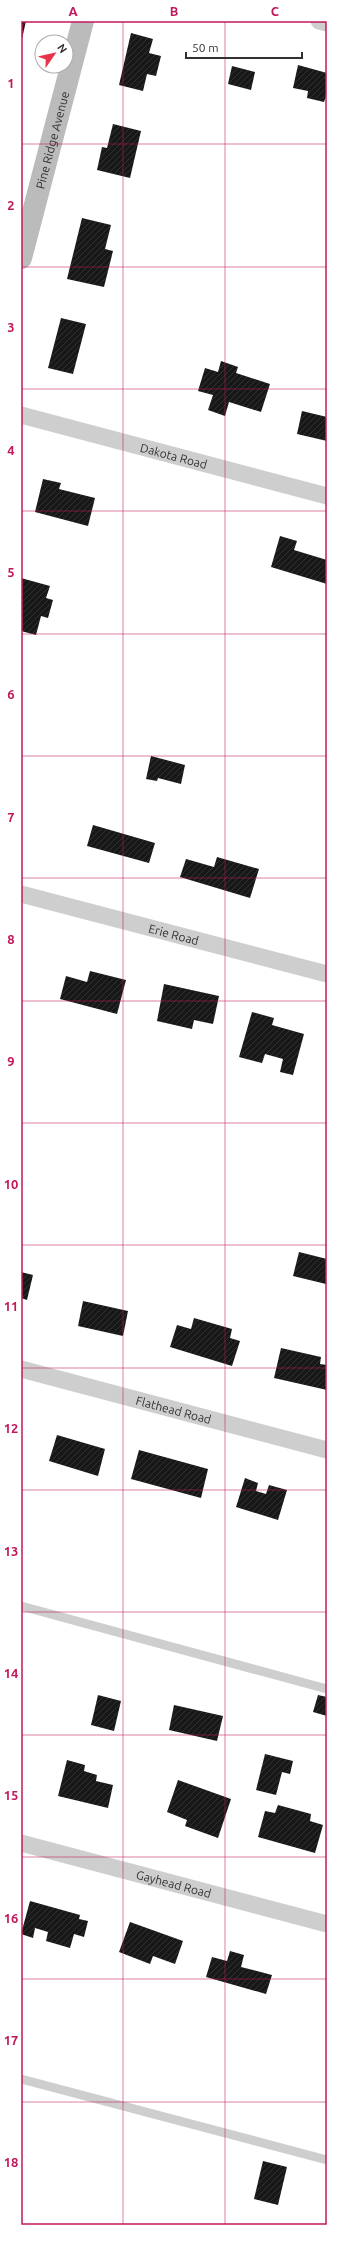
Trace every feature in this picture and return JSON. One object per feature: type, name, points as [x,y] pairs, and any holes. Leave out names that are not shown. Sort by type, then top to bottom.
[{"type":"street","name":"Pine Ridge Avenue","points":[[21,258],[83,21]]},
{"type":"street","points":[[319,21],[327,23]]},
{"type":"street","name":"Dakota Road","points":[[21,415],[327,496]]},
{"type":"street","name":"Erie Road","points":[[21,894],[327,974]]},
{"type":"street","name":"Flathead Road","points":[[21,1369],[327,1450]]},
{"type":"street","name":"Gayhead Road","points":[[21,1843],[327,1924]]},
{"type":"lane","points":[[21,1606],[327,1689]]},
{"type":"lane","points":[[21,2079],[327,2160]]},
{"type":"building","points":[[21,21],[26,21],[22,39],[21,39]]},
{"type":"building","points":[[131,33],[153,39],[149,53],[161,56],[156,76],[147,74],[143,91],[119,85]]},
{"type":"building","points":[[298,65],[327,73],[327,93],[324,102],[307,98],[308,91],[293,88]]},
{"type":"building","points":[[232,66],[255,72],[251,90],[228,84]]},
{"type":"building","points":[[113,124],[141,131],[130,178],[97,170],[102,147],[107,148]]},
{"type":"building","points":[[82,218],[111,225],[105,249],[113,251],[104,287],[67,279]]},
{"type":"building","points":[[61,318],[86,324],[73,374],[48,368]]},
{"type":"building","points":[[221,361],[238,367],[236,373],[270,384],[261,412],[229,402],[225,416],[208,410],[213,395],[198,391],[205,368],[218,372]]},
{"type":"building","points":[[302,411],[327,417],[327,441],[297,434]]},
{"type":"building","points":[[43,479],[61,483],[59,489],[95,498],[88,526],[35,512]]},
{"type":"building","points":[[280,536],[297,541],[294,550],[327,560],[327,584],[271,567]]},
{"type":"building","points":[[21,578],[50,586],[46,598],[53,600],[48,618],[41,616],[36,635],[21,631]]},
{"type":"building","points":[[151,756],[185,765],[181,784],[158,778],[157,781],[146,779]]},
{"type":"building","points":[[93,825],[155,843],[149,863],[87,846]]},
{"type":"building","points":[[217,857],[259,869],[250,898],[180,877],[186,859],[214,867]]},
{"type":"building","points":[[90,971],[126,980],[117,1014],[60,999],[66,976],[87,982]]},
{"type":"building","points":[[164,984],[219,996],[213,1024],[194,1020],[192,1029],[157,1021]]},
{"type":"building","points":[[252,1012],[274,1018],[272,1025],[304,1034],[293,1075],[280,1072],[283,1059],[265,1054],[262,1063],[239,1057]]},
{"type":"building","points":[[299,1252],[327,1259],[326,1284],[293,1276]]},
{"type":"building","points":[[21,1272],[33,1275],[27,1300],[21,1298]]},
{"type":"building","points":[[83,1301],[128,1311],[123,1336],[78,1326]]},
{"type":"building","points":[[194,1318],[232,1329],[230,1338],[240,1341],[232,1366],[170,1347],[177,1325],[191,1329]]},
{"type":"building","points":[[281,1348],[321,1357],[320,1364],[327,1365],[327,1390],[274,1378]]},
{"type":"building","points":[[57,1435],[105,1449],[98,1476],[49,1461]]},
{"type":"building","points":[[139,1450],[208,1469],[201,1498],[131,1479]]},
{"type":"building","points":[[245,1478],[258,1483],[256,1491],[266,1494],[269,1485],[287,1490],[278,1520],[236,1507]]},
{"type":"building","points":[[98,1695],[121,1701],[114,1731],[91,1725]]},
{"type":"building","points":[[318,1695],[327,1697],[327,1716],[313,1712]]},
{"type":"building","points":[[174,1705],[223,1716],[217,1741],[169,1730]]},
{"type":"building","points":[[265,1754],[293,1761],[290,1774],[282,1772],[276,1795],[256,1790]]},
{"type":"building","points":[[67,1760],[85,1765],[84,1771],[97,1775],[96,1781],[113,1785],[108,1808],[58,1796]]},
{"type":"building","points":[[178,1780],[231,1799],[218,1838],[185,1826],[187,1820],[167,1812]]},
{"type":"building","points":[[278,1805],[311,1814],[310,1821],[323,1825],[315,1853],[258,1837],[265,1811],[275,1813]]},
{"type":"building","points":[[30,1901],[80,1915],[79,1919],[88,1921],[84,1937],[74,1934],[70,1948],[46,1941],[48,1932],[35,1928],[33,1938],[21,1934]]},
{"type":"building","points":[[130,1922],[183,1941],[175,1964],[153,1956],[150,1964],[119,1952]]},
{"type":"building","points":[[230,1951],[244,1955],[241,1967],[272,1975],[266,1994],[206,1977],[212,1957],[227,1961]]},
{"type":"building","points":[[263,2161],[287,2167],[278,2205],[254,2199]]}]
